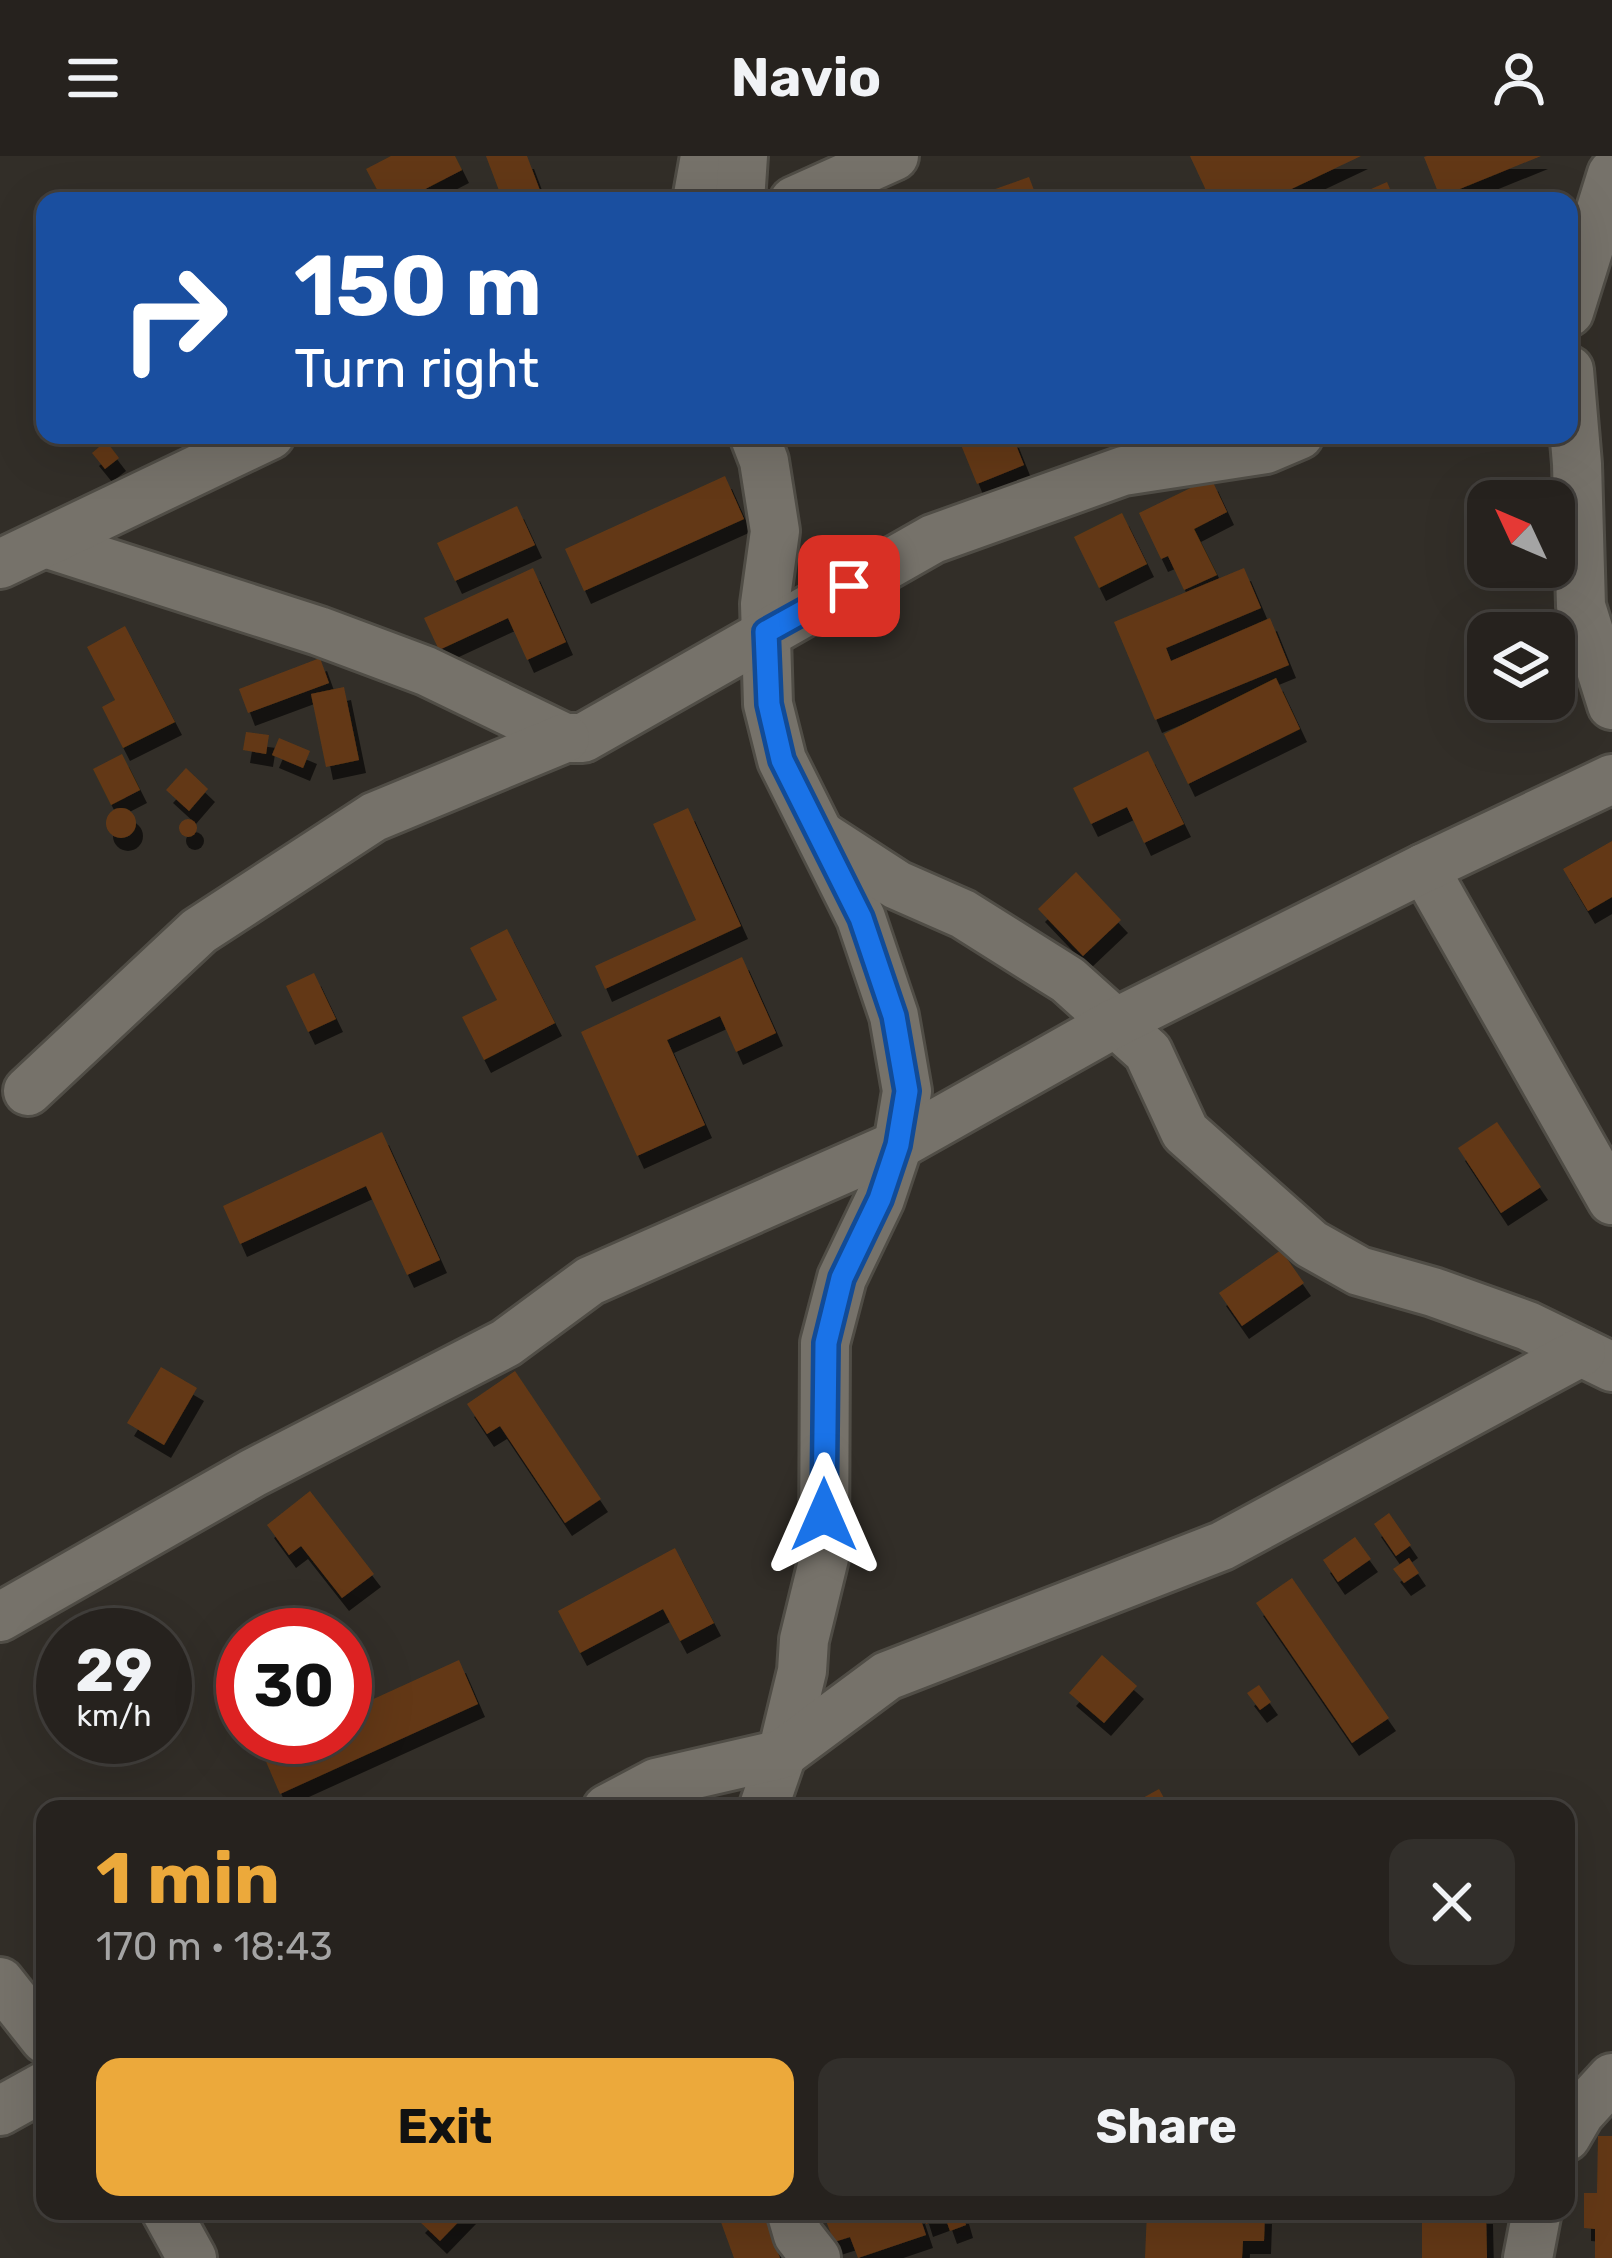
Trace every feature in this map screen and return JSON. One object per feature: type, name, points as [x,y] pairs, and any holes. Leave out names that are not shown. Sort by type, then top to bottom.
[{"type":"street","points":[[699,192],[705,156]]},
{"type":"street","points":[[741,192],[743,156]]},
{"type":"street","points":[[814,192],[894,156]]},
{"type":"street","points":[[1578,283],[1612,174]]},
{"type":"street","points":[[0,564],[251,444]]},
{"type":"street","points":[[758,444],[775,532],[765,604],[769,704],[782,760],[861,918],[894,1016],[907,1091],[898,1145],[880,1199],[842,1278],[826,1343],[824,1558],[804,1640],[802,1671],[766,1800]]},
{"type":"street","points":[[28,1091],[199,931],[374,818],[565,738],[583,738],[933,539],[1123,471],[1277,444]]},
{"type":"street","points":[[1575,444],[1581,606],[1612,705]]},
{"type":"street","points":[[46,543],[319,631],[426,671],[565,738]]},
{"type":"street","points":[[0,1617],[253,1473],[506,1343],[590,1281],[898,1145],[1115,1023],[1612,779]]},
{"type":"street","points":[[820,836],[897,885],[963,914],[1068,980],[1148,1052],[1185,1132],[1311,1244],[1359,1271],[1528,1326],[1597,1359]]},
{"type":"street","points":[[1424,868],[1612,1200]]},
{"type":"street","points":[[624,1800],[656,1783],[782,1754],[887,1676],[1222,1546],[1597,1359]]},
{"type":"street","points":[[0,1982],[36,2028]]},
{"type":"street","points":[[1575,2122],[1612,2078]]},
{"type":"street","points":[[0,2111],[36,2091]]},
{"type":"street","points":[[171,2220],[192,2258]]},
{"type":"street","points":[[794,2220],[798,2235],[816,2258]]},
{"type":"street","points":[[1528,2258],[1535,2220]]},
{"type":"building","points":[[391,156],[455,156],[462,170],[419,192],[378,192],[366,169]]},
{"type":"building","points":[[486,156],[527,156],[541,192],[500,192]]},
{"type":"building","points":[[1190,156],[1361,156],[1285,192],[1207,192]]},
{"type":"building","points":[[1541,156],[1452,192],[1438,192],[1424,157]]},
{"type":"building","points":[[1029,177],[1035,192],[987,192]]},
{"type":"building","points":[[1387,182],[1391,192],[1364,192]]},
{"type":"building","points":[[108,444],[119,458],[105,469],[92,453]]},
{"type":"building","points":[[961,444],[1016,444],[1024,465],[977,484]]},
{"type":"building","points":[[725,476],[744,519],[584,591],[565,549]]},
{"type":"building","points":[[1211,478],[1227,512],[1194,529],[1217,575],[1184,590],[1168,556],[1161,559],[1139,513]]},
{"type":"building","points":[[517,506],[535,545],[455,581],[437,543]]},
{"type":"building","points":[[1122,513],[1147,564],[1099,588],[1074,537]]},
{"type":"building","points":[[533,568],[566,642],[527,660],[508,618],[439,650],[424,618]]},
{"type":"building","points":[[1244,568],[1261,608],[1166,648],[1171,661],[1270,618],[1289,665],[1155,720],[1114,622]]},
{"type":"building","points":[[125,626],[175,722],[123,748],[102,707],[115,700],[87,647]]},
{"type":"building","points":[[320,658],[329,683],[248,713],[239,689]]},
{"type":"building","points":[[1276,678],[1300,729],[1188,784],[1164,734]]},
{"type":"building","points":[[344,687],[359,760],[326,767],[311,694]]},
{"type":"building","points":[[246,732],[269,735],[266,754],[243,750]]},
{"type":"building","points":[[279,738],[310,751],[303,768],[272,755]]},
{"type":"building","points":[[1148,751],[1184,824],[1144,843],[1127,807],[1091,824],[1073,788]]},
{"type":"building","points":[[122,754],[140,790],[111,805],[93,769]]},
{"type":"building","points":[[186,768],[208,789],[189,811],[166,790]]},
{"type":"building","points":[[121,808],[136,823],[121,838],[106,823]]},
{"type":"building","points":[[688,808],[741,926],[605,989],[595,966],[696,920],[653,824]]},
{"type":"building","points":[[188,819],[197,828],[188,837],[179,828]]},
{"type":"building","points":[[1612,841],[1612,897],[1588,911],[1563,869]]},
{"type":"building","points":[[1076,872],[1121,920],[1083,956],[1038,909]]},
{"type":"building","points":[[507,929],[555,1023],[484,1060],[462,1017],[497,1000],[470,948]]},
{"type":"building","points":[[742,957],[776,1033],[736,1052],[720,1016],[667,1040],[705,1125],[637,1156],[581,1032]]},
{"type":"building","points":[[314,973],[336,1019],[308,1032],[286,986]]},
{"type":"building","points":[[1497,1122],[1541,1187],[1501,1213],[1458,1148]]},
{"type":"building","points":[[382,1132],[440,1260],[407,1275],[366,1186],[240,1244],[223,1206]]},
{"type":"building","points":[[1281,1250],[1304,1283],[1242,1326],[1219,1293]]},
{"type":"building","points":[[161,1367],[197,1388],[164,1445],[127,1423]]},
{"type":"building","points":[[515,1371],[601,1499],[565,1523],[500,1426],[487,1434],[467,1404]]},
{"type":"building","points":[[310,1491],[374,1574],[342,1598],[301,1546],[289,1555],[267,1525]]},
{"type":"building","points":[[1389,1513],[1411,1545],[1396,1556],[1374,1524]]},
{"type":"building","points":[[1355,1537],[1371,1559],[1338,1582],[1323,1560]]},
{"type":"building","points":[[675,1548],[714,1623],[680,1641],[663,1609],[580,1653],[558,1611]]},
{"type":"building","points":[[1409,1558],[1419,1573],[1404,1583],[1393,1569]]},
{"type":"building","points":[[1292,1578],[1389,1718],[1352,1743],[1256,1603]]},
{"type":"building","points":[[1102,1655],[1137,1686],[1104,1723],[1069,1693]]},
{"type":"building","points":[[459,1660],[478,1704],[372,1752],[372,1700]]},
{"type":"building","points":[[1259,1685],[1271,1702],[1260,1710],[1247,1693]]},
{"type":"building","points":[[267,1764],[346,1764],[280,1794]]},
{"type":"building","points":[[1159,1789],[1165,1800],[1139,1800]]},
{"type":"building","points":[[1598,2136],[1612,2136],[1612,2258],[1595,2258],[1595,2229],[1584,2228],[1584,2193],[1597,2193]]},
{"type":"building","points":[[418,2220],[460,2220],[440,2241]]},
{"type":"building","points":[[720,2220],[765,2220],[780,2258],[734,2258]]},
{"type":"building","points":[[826,2220],[921,2220],[926,2235],[858,2258],[850,2237],[834,2242]]},
{"type":"building","points":[[946,2220],[965,2220],[966,2225],[950,2231]]},
{"type":"building","points":[[1147,2220],[1265,2220],[1264,2241],[1243,2241],[1242,2258],[1145,2258]]},
{"type":"building","points":[[1422,2220],[1486,2220],[1487,2258],[1422,2258]]},
{"type":"route","points":[[824,1515],[826,1343],[842,1278],[880,1199],[898,1145],[907,1091],[894,1016],[861,918],[782,760],[769,704],[766,632],[849,586]]}]
